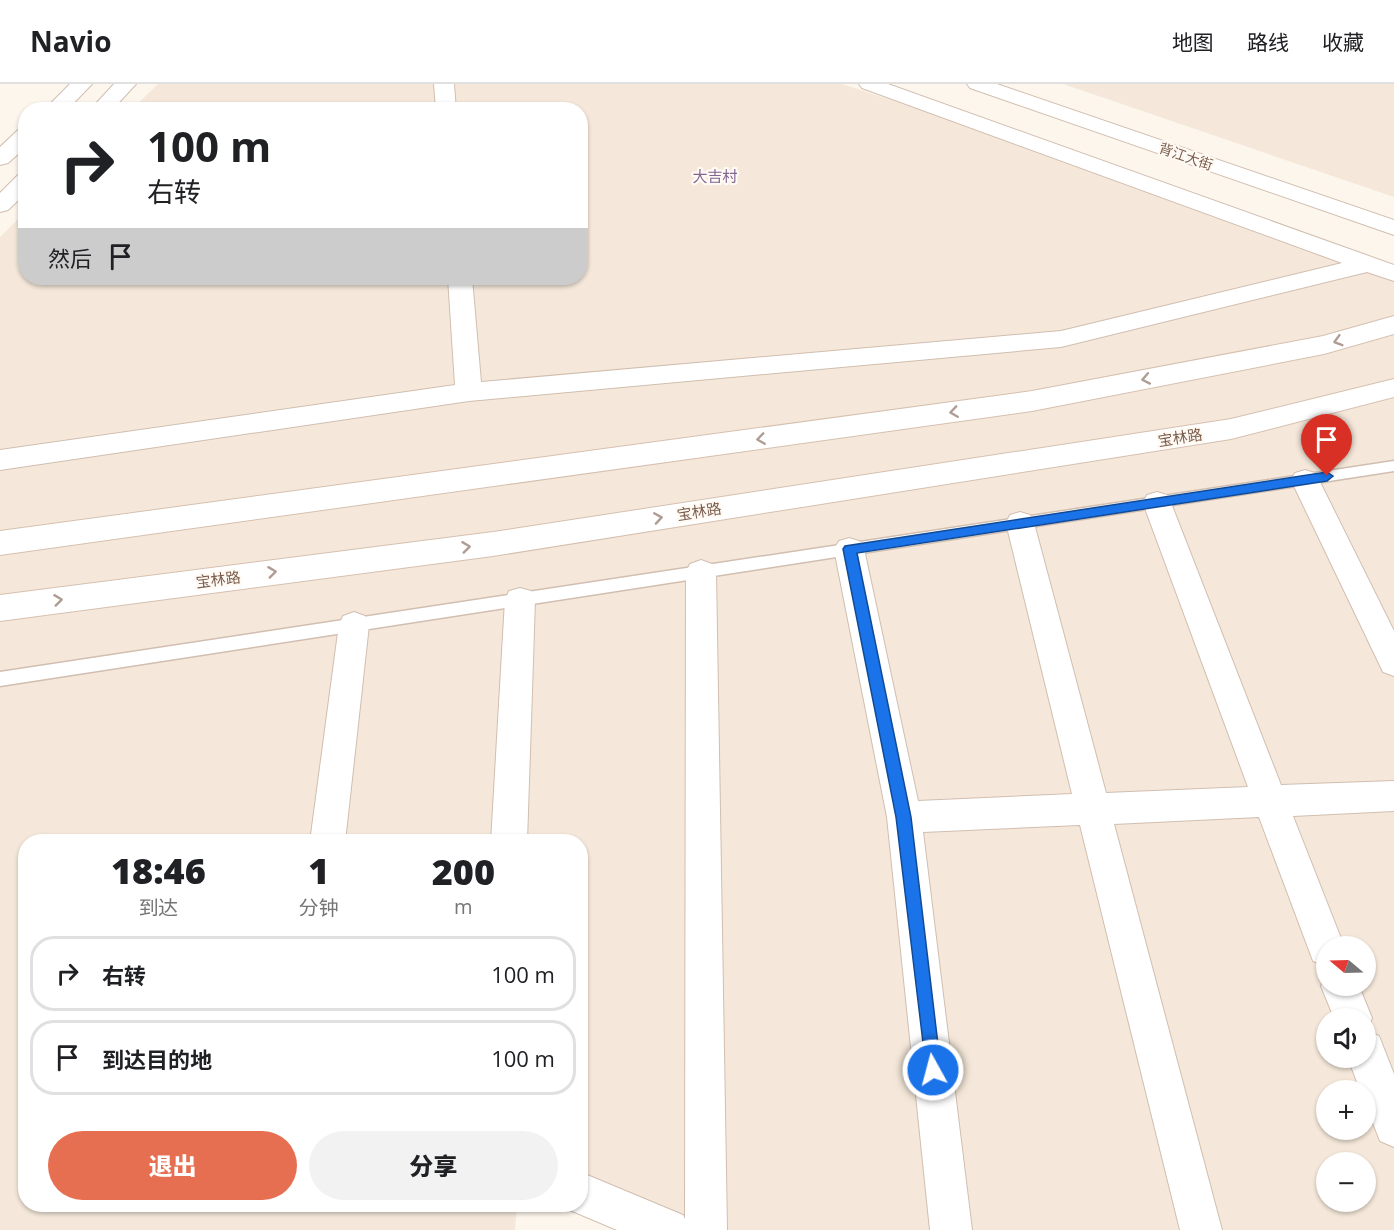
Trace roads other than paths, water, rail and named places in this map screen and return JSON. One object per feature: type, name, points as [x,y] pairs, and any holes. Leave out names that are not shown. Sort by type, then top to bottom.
[{"type":"main road","points":[[0,543],[1032,401],[1324,345],[1394,326]]},
{"type":"main road","name":"宝林路","points":[[0,608],[493,544],[1231,429],[1394,388]]},
{"type":"street","points":[[63,102],[82,84]]},
{"type":"street","points":[[108,102],[126,84]]},
{"type":"street","points":[[444,84],[445,102]]},
{"type":"street","points":[[869,84],[1394,273]]},
{"type":"street","name":"背江大街","points":[[977,84],[1392,224]]},
{"type":"street","points":[[0,158],[18,142]]},
{"type":"street","points":[[0,205],[18,188]]},
{"type":"street","points":[[0,460],[469,392],[1061,339],[1368,264]]},
{"type":"street","points":[[461,285],[469,392]]},
{"type":"street","points":[[1305,480],[1394,663]]},
{"type":"street","points":[[1157,503],[1321,936]]},
{"type":"street","points":[[1020,524],[1202,1230]]},
{"type":"street","points":[[849,549],[904,817],[951,1230]]},
{"type":"street","points":[[701,572],[706,1230]]},
{"type":"street","points":[[509,834],[520,600]]},
{"type":"street","points":[[328,834],[354,625]]},
{"type":"street","points":[[904,817],[1394,796]]},
{"type":"street","points":[[1372,1068],[1394,1127]]},
{"type":"street","points":[[588,1196],[668,1230]]},
{"type":"lane","points":[[0,680],[1394,466]]},
{"type":"district","name":"大吉村","points":[[715,176]]}]
